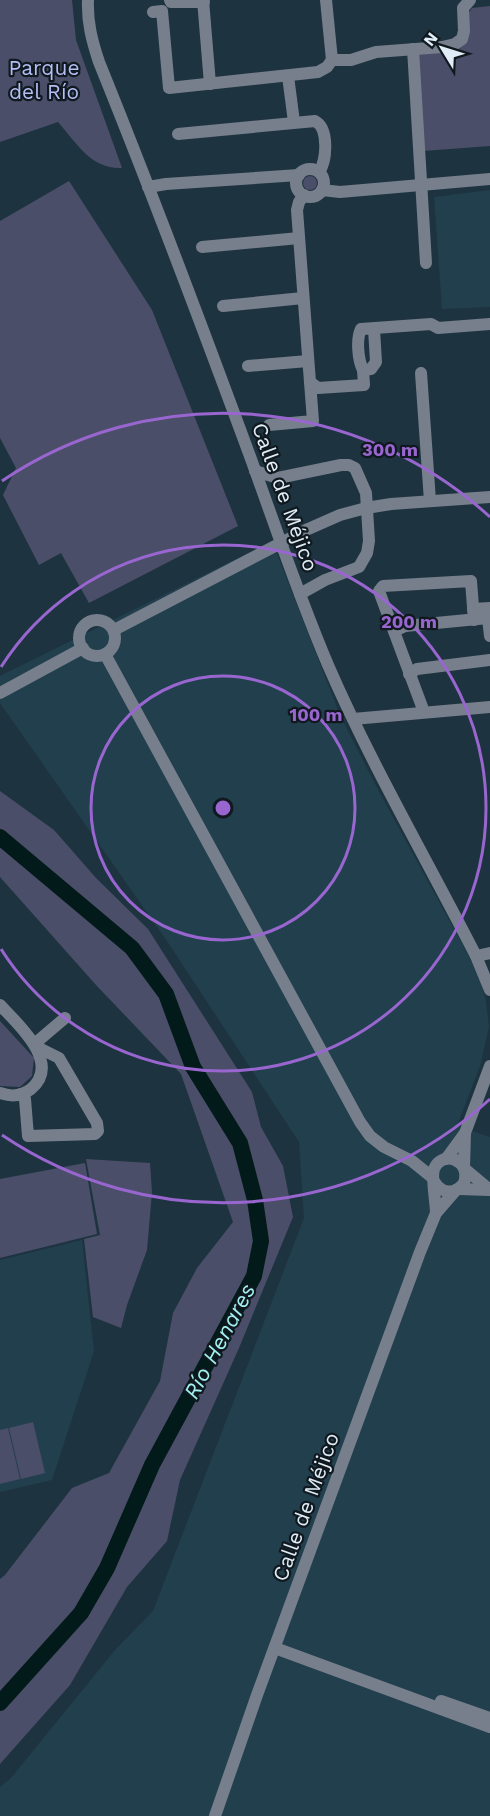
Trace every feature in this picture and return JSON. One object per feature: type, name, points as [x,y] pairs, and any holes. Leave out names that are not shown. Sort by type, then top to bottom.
[{"type":"street","name":"Calle de Méjico","points":[[88,0],[87,14],[91,38],[99,62],[327,662],[353,719],[477,956],[490,990]]},
{"type":"street","points":[[170,0],[171,2],[203,1],[210,84]]},
{"type":"street","points":[[153,12],[162,11],[169,88],[288,76],[318,72],[327,67],[332,60],[326,0]]},
{"type":"street","points":[[332,60],[351,60],[376,52],[455,44],[462,39],[463,8],[469,0]]},
{"type":"street","points":[[413,49],[426,263]]},
{"type":"street","points":[[288,76],[294,122]]},
{"type":"street","points":[[178,134],[294,122],[315,122],[322,126],[326,156],[319,172]]},
{"type":"street","points":[[148,187],[299,175],[308,169],[319,172],[324,180],[322,190]]},
{"type":"street","points":[[299,175],[297,186],[304,195],[312,197],[322,190],[340,192],[490,179]]},
{"type":"street","points":[[269,425],[313,421],[297,206],[304,195]]},
{"type":"street","points":[[202,247],[299,238]]},
{"type":"street","points":[[223,306],[303,298]]},
{"type":"street","points":[[310,382],[318,388],[364,385],[360,363],[359,332],[361,329],[431,324],[438,328],[490,324]]},
{"type":"street","points":[[248,366],[308,361]]},
{"type":"street","points":[[421,373],[430,501]]},
{"type":"street","points":[[255,471],[278,478],[331,466],[349,465],[355,468],[366,493],[369,541],[363,562],[359,567],[325,580],[300,594]]},
{"type":"street","points":[[262,492],[331,466]]},
{"type":"street","points":[[114,630],[315,526],[366,508],[490,497]]},
{"type":"street","points":[[424,712],[379,591],[383,586],[471,581],[473,615]]},
{"type":"street","points":[[394,631],[405,626],[473,615],[489,615],[490,636]]},
{"type":"street","points":[[100,620],[108,623],[114,630],[115,641],[105,654],[93,655],[83,648],[80,638],[88,622],[100,620]]},
{"type":"street","points":[[0,693],[83,648]]},
{"type":"street","points":[[105,654],[360,1122],[370,1136],[384,1148],[412,1161],[441,1189],[451,1192],[490,1190]]},
{"type":"street","points":[[409,674],[417,669],[490,660]]},
{"type":"street","points":[[353,719],[490,707]]},
{"type":"street","points":[[477,956],[490,953]]},
{"type":"street","points":[[0,1005],[37,1047],[42,1060],[39,1077],[33,1087],[21,1095],[0,1094]]},
{"type":"street","points":[[37,1047],[39,1040],[65,1018]]},
{"type":"street","points":[[21,1095],[25,1099],[28,1142],[95,1134],[99,1127],[59,1058],[37,1047]]},
{"type":"street","points":[[434,1180],[434,1170],[465,1133],[490,1066]]},
{"type":"street","points":[[457,1190],[466,1178],[465,1133]]},
{"type":"street","points":[[412,1161],[456,1160],[490,1190]]},
{"type":"street","name":"Calle de Méjico","points":[[434,1180],[436,1213]]},
{"type":"street","name":"Calle de Méjico","points":[[215,1816],[436,1213],[457,1190]]},
{"type":"street","points":[[275,1648],[490,1727]]},
{"type":"street","points":[[382,1687],[411,1690],[490,1718]]},
{"type":"street","points":[[382,1687],[406,1704],[490,1735]]},
{"type":"shaded area","points":[[490,190],[490,307],[442,309],[434,197]]},
{"type":"shaded area","points":[[272,541],[340,715],[479,975],[486,1001],[489,1027],[480,1066],[457,1126],[490,1137],[490,1816],[0,1816],[0,1787],[11,1778],[115,1650],[153,1611],[304,1218],[299,1142],[167,941],[0,703],[0,676]]},
{"type":"shaded area","points":[[82,1240],[94,1351],[52,1480],[0,1492],[0,1260]]},
{"type":"green space","name":"Parque del Río","points":[[0,0],[72,0],[76,40],[122,168],[101,164],[93,159],[78,146],[58,122],[0,142]]},
{"type":"green space","points":[[490,6],[490,146],[423,151],[416,53],[458,50],[464,44],[467,15],[472,8]]},
{"type":"green space","points":[[307,176],[313,176],[317,183],[313,190],[307,190],[303,186],[303,180]]},
{"type":"green space","points":[[69,181],[152,310],[238,526],[89,603],[61,553],[39,565],[3,495],[16,468],[0,438],[0,221]]},
{"type":"green space","points":[[0,791],[54,830],[96,878],[148,929],[252,1092],[261,1127],[283,1166],[293,1217],[239,1348],[180,1480],[167,1541],[127,1587],[70,1685],[0,1764],[0,1579],[72,1488],[109,1473],[160,1381],[173,1313],[197,1268],[233,1222],[181,1074],[96,985],[0,877]]},
{"type":"green space","points":[[0,1021],[34,1058],[32,1076],[20,1087],[0,1086]]},
{"type":"green space","points":[[86,1159],[150,1163],[152,1192],[147,1250],[121,1328],[93,1317],[84,1239],[100,1235]]},
{"type":"green space","points":[[85,1163],[97,1234],[0,1258],[0,1179]]},
{"type":"green space","points":[[33,1422],[45,1473],[21,1479],[9,1428]]},
{"type":"green space","points":[[8,1428],[20,1479],[0,1484],[0,1430]]},
{"type":"waterway","name":"Río Henares","points":[[0,837],[132,948],[166,994],[193,1067],[240,1143],[255,1200],[261,1241],[254,1276],[152,1465],[107,1568],[81,1613],[0,1703]]}]
